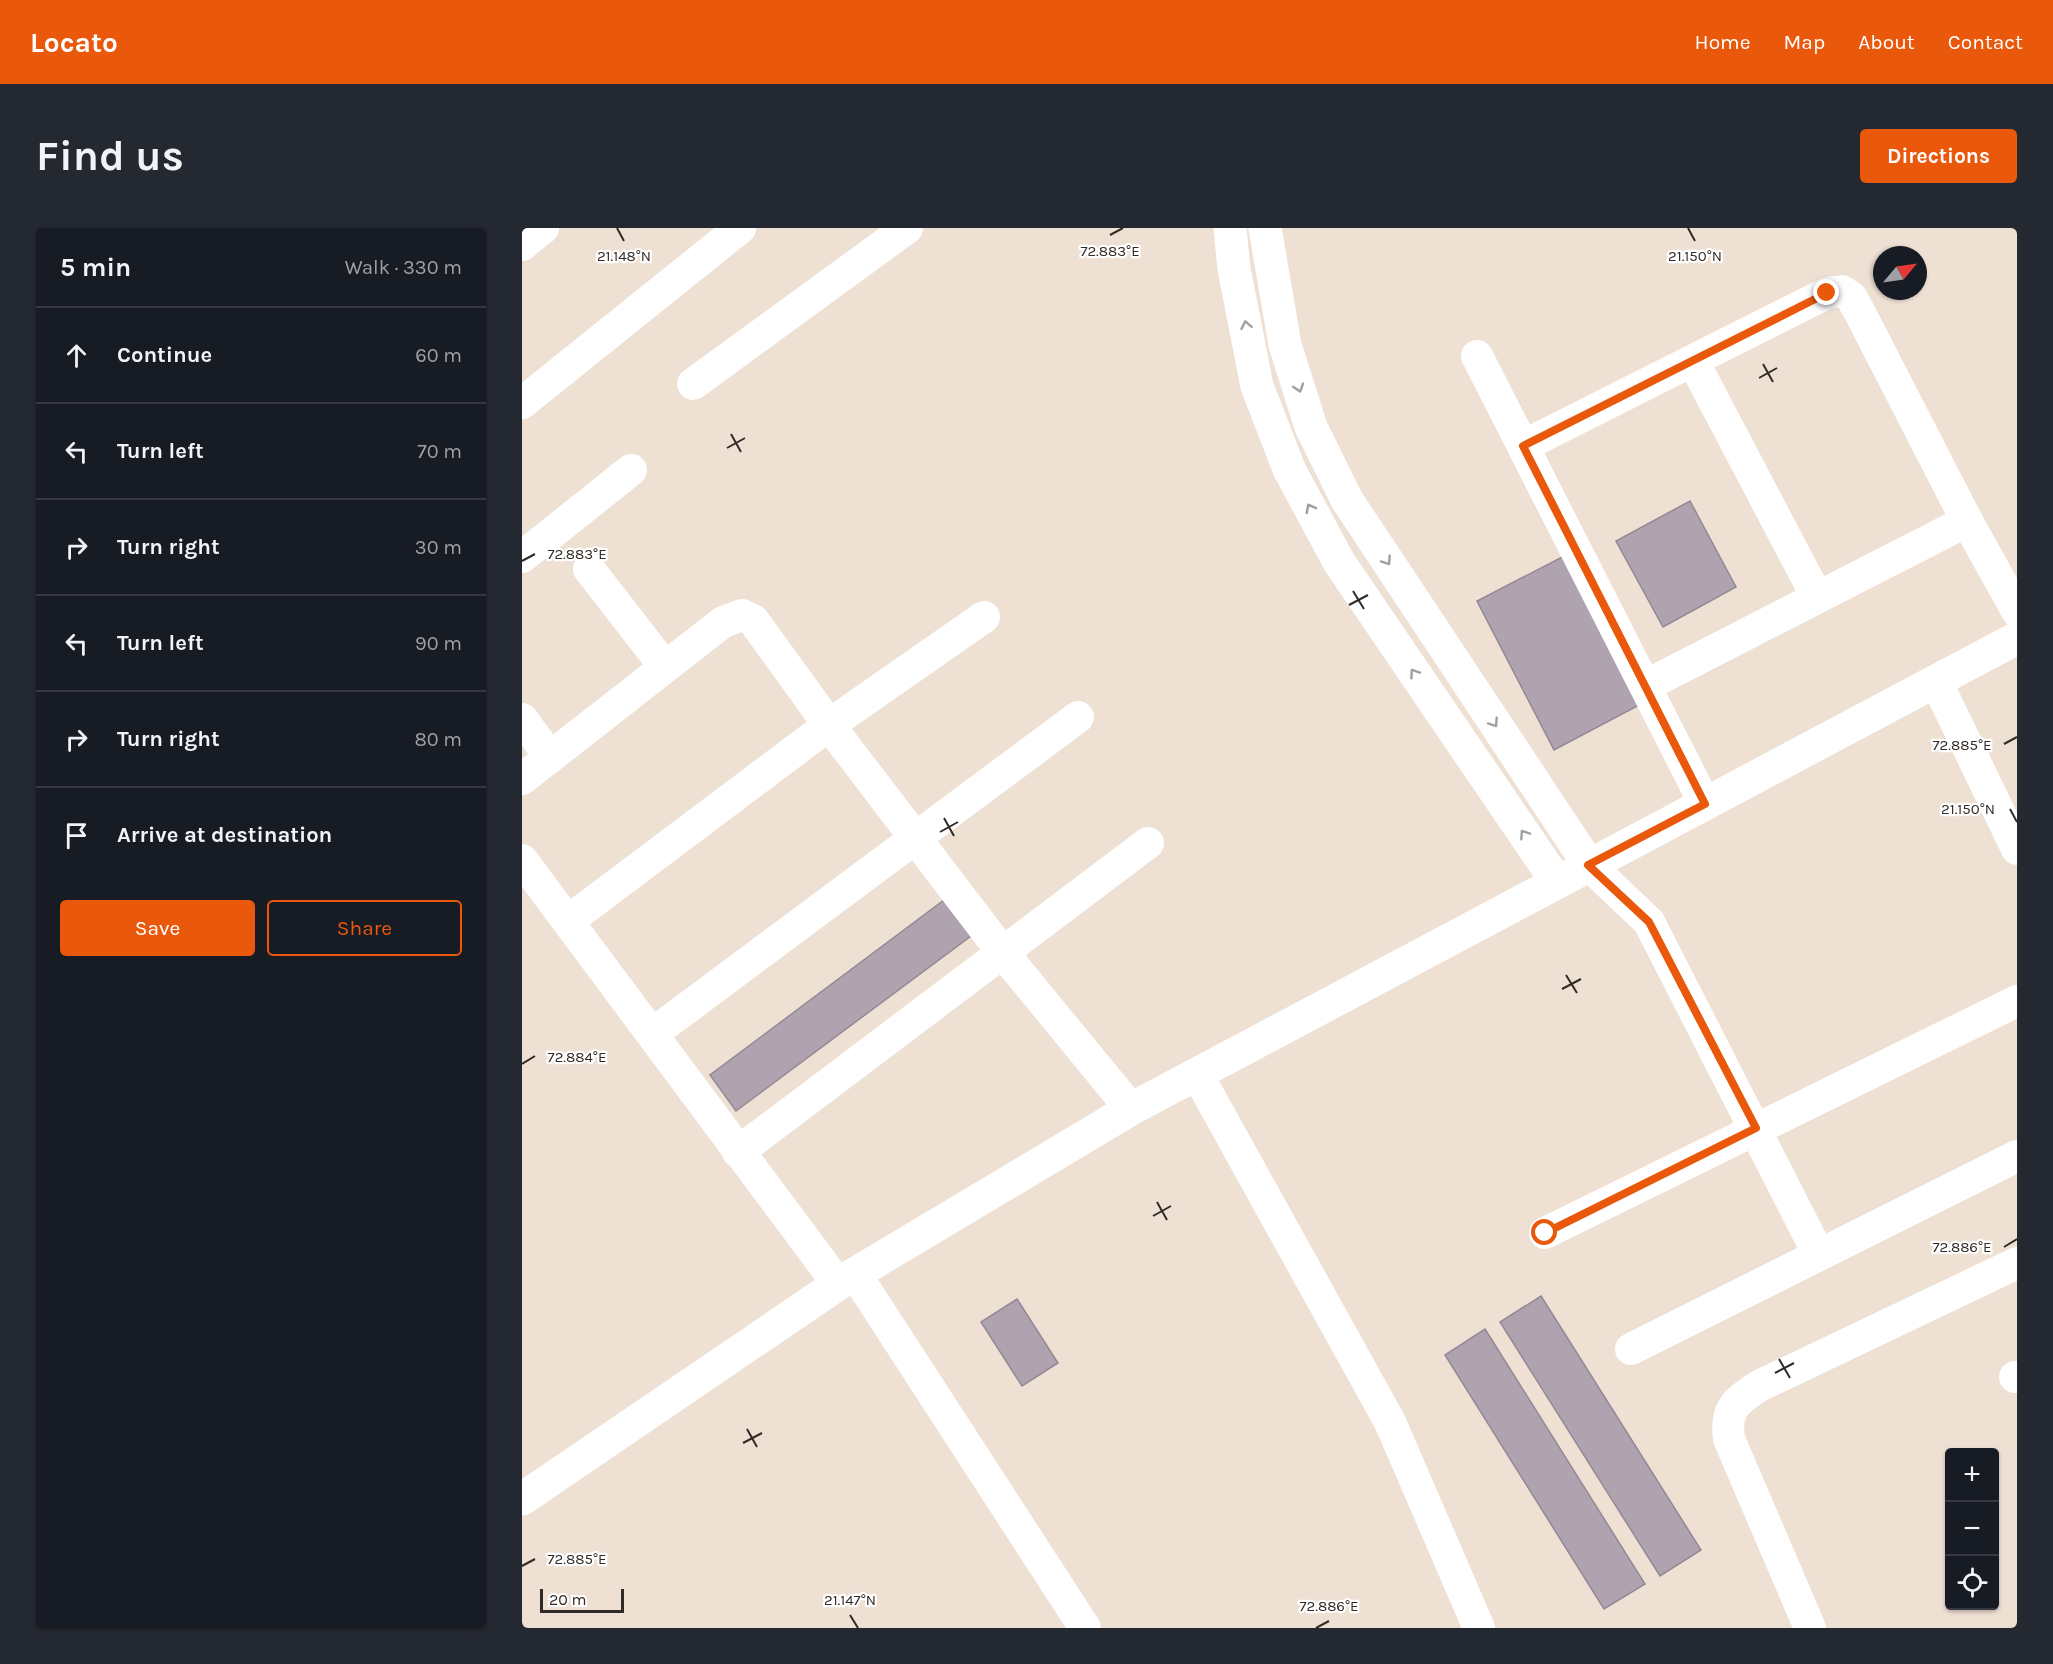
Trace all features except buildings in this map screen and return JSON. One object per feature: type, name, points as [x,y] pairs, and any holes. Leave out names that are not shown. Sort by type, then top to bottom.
[{"type":"street","points":[[522,245],[543,228]]},
{"type":"street","points":[[522,403],[740,228]]},
{"type":"street","points":[[693,384],[908,228]]},
{"type":"street","points":[[1230,228],[1234,269],[1257,386],[1289,469],[1339,562],[1557,882]]},
{"type":"street","points":[[1265,228],[1285,345],[1311,427],[1347,500],[1588,865],[1649,922],[1819,1255]]},
{"type":"street","points":[[1523,446],[1827,293],[1842,291],[1851,297],[1859,311],[1967,520],[2017,611]]},
{"type":"street","points":[[1477,356],[1705,804]]},
{"type":"street","points":[[1693,361],[1817,597]]},
{"type":"street","points":[[522,557],[631,470]]},
{"type":"street","points":[[1645,686],[1967,520]]},
{"type":"street","points":[[589,569],[665,667]]},
{"type":"street","points":[[522,779],[723,622],[742,615],[753,620],[1003,953],[1131,1109]]},
{"type":"street","points":[[568,921],[830,725],[984,617]]},
{"type":"street","points":[[522,1499],[847,1280],[1131,1109],[2017,638]]},
{"type":"street","points":[[1936,681],[2017,849]]},
{"type":"street","points":[[652,1034],[1078,717]]},
{"type":"street","points":[[522,719],[550,757]]},
{"type":"street","points":[[738,1152],[1148,843]]},
{"type":"street","points":[[522,860],[738,1152],[847,1280],[1085,1628]]},
{"type":"street","points":[[1545,1233],[2017,1001]]},
{"type":"street","points":[[1197,1074],[1390,1422],[1479,1628]]},
{"type":"street","points":[[1631,1349],[2017,1156]]},
{"type":"street","points":[[1810,1628],[1729,1439],[1727,1424],[1731,1409],[1759,1386],[2017,1263]]},
{"type":"route","points":[[1545,1233],[1756,1128],[1649,922],[1588,865],[1705,804],[1523,446],[1827,293]]}]
